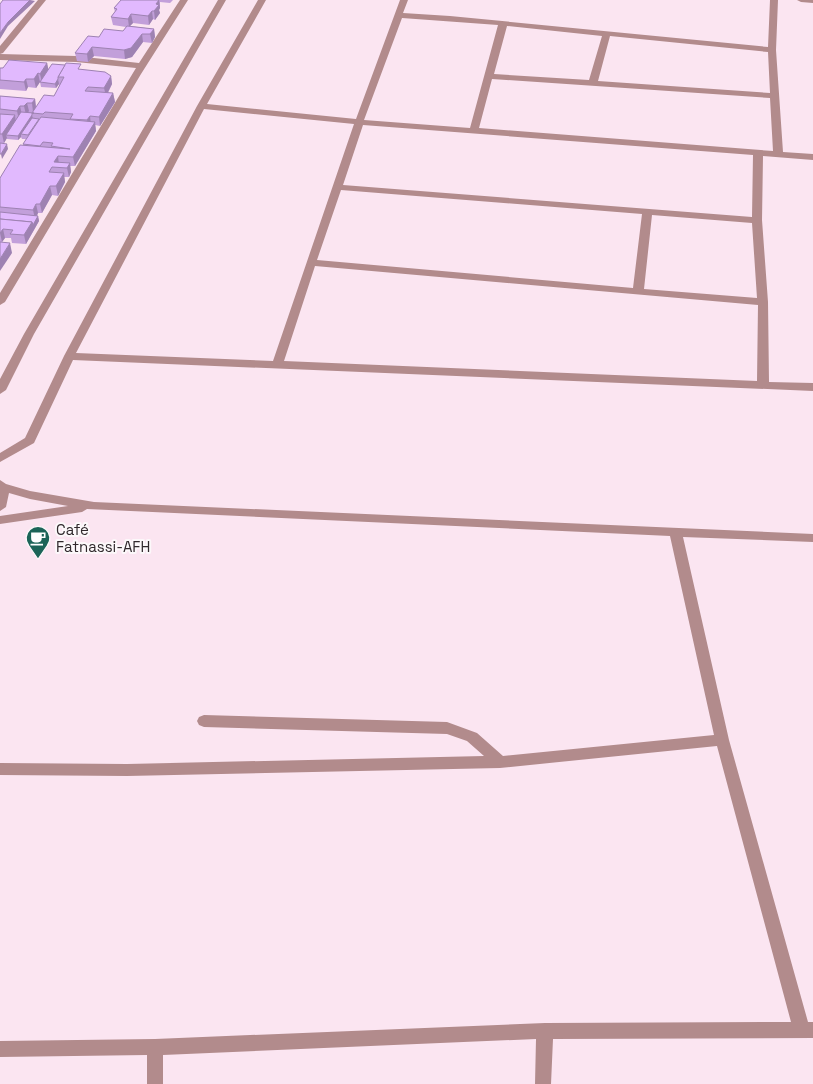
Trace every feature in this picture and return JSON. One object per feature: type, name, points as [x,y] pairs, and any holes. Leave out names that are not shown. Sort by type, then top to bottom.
[{"type":"street","points":[[0,51],[42,0]]},
{"type":"street","points":[[0,302],[54,216],[141,66],[184,0]]},
{"type":"street","points":[[0,390],[29,334],[222,0]]},
{"type":"street","points":[[0,458],[30,440],[69,356],[201,106],[262,0]]},
{"type":"street","points":[[277,365],[336,187],[404,0]]},
{"type":"street","points":[[774,0],[772,50],[778,154]]},
{"type":"street","points":[[801,0],[813,1]]},
{"type":"street","points":[[398,15],[772,50]]},
{"type":"street","points":[[474,129],[503,24]]},
{"type":"street","points":[[593,83],[606,35]]},
{"type":"street","points":[[0,57],[76,59],[141,66]]},
{"type":"street","points":[[488,76],[775,96]]},
{"type":"street","points":[[201,106],[359,122],[474,129],[813,157]]},
{"type":"street","points":[[758,153],[757,220],[763,302],[763,385]]},
{"type":"street","points":[[336,187],[757,220]]},
{"type":"street","points":[[638,291],[647,212]]},
{"type":"street","points":[[311,263],[763,302]]},
{"type":"street","points":[[69,356],[813,387]]},
{"type":"street","points":[[0,507],[3,501],[1,485],[30,495],[94,506],[813,538]]},
{"type":"street","points":[[0,520],[94,506]]},
{"type":"street","points":[[0,1049],[156,1047],[545,1031],[807,1031],[722,740],[676,533]]},
{"type":"street","points":[[204,721],[447,728],[472,737],[500,762]]},
{"type":"street","points":[[0,769],[127,770],[500,762],[722,740]]},
{"type":"street","points":[[543,1084],[545,1031]]},
{"type":"street","points":[[155,1084],[156,1047]]},
{"type":"building","points":[[3,0],[30,0],[0,33],[0,4]]},
{"type":"building","points":[[121,0],[159,0],[156,4],[159,5],[148,16],[131,14],[128,19],[111,17],[117,9],[114,8]]},
{"type":"building","points":[[127,26],[154,29],[150,34],[142,34],[131,48],[124,50],[92,47],[87,54],[75,53],[88,36],[99,37],[104,29],[123,31]]},
{"type":"building","points":[[9,60],[47,63],[40,74],[38,73],[34,79],[26,79],[24,82],[0,80],[0,68],[3,68]]},
{"type":"building","points":[[66,63],[81,64],[78,69],[105,72],[111,76],[104,88],[88,87],[85,91],[113,93],[99,117],[90,116],[87,120],[70,119],[73,114],[32,113],[44,95],[54,96],[64,77],[58,77]]},
{"type":"building","points":[[52,64],[65,65],[55,84],[40,82]]},
{"type":"building","points":[[0,96],[35,99],[32,103],[20,106],[17,111],[0,109]]},
{"type":"building","points":[[21,112],[34,113],[32,113],[18,136],[6,135]]},
{"type":"building","points":[[0,114],[15,115],[2,134],[0,134]]},
{"type":"building","points":[[41,117],[95,122],[73,157],[58,156],[54,162],[70,163],[67,168],[52,167],[49,172],[64,173],[56,186],[50,186],[40,204],[36,204],[33,210],[0,207],[0,178],[20,145],[70,149],[51,146],[53,143],[43,142],[40,146],[23,144]]},
{"type":"building","points":[[32,118],[39,119],[28,135],[21,134]]},
{"type":"building","points":[[0,143],[7,144],[1,154],[0,154]]},
{"type":"building","points":[[0,212],[38,216],[33,225],[32,222],[0,219]]},
{"type":"building","points":[[0,219],[32,222],[24,235],[10,234],[13,230],[3,229],[0,233]]},
{"type":"building","points":[[0,242],[10,243],[0,259]]},
{"type":"place","name":"Café Fatnassi-AFH","points":[[38,559]]}]
